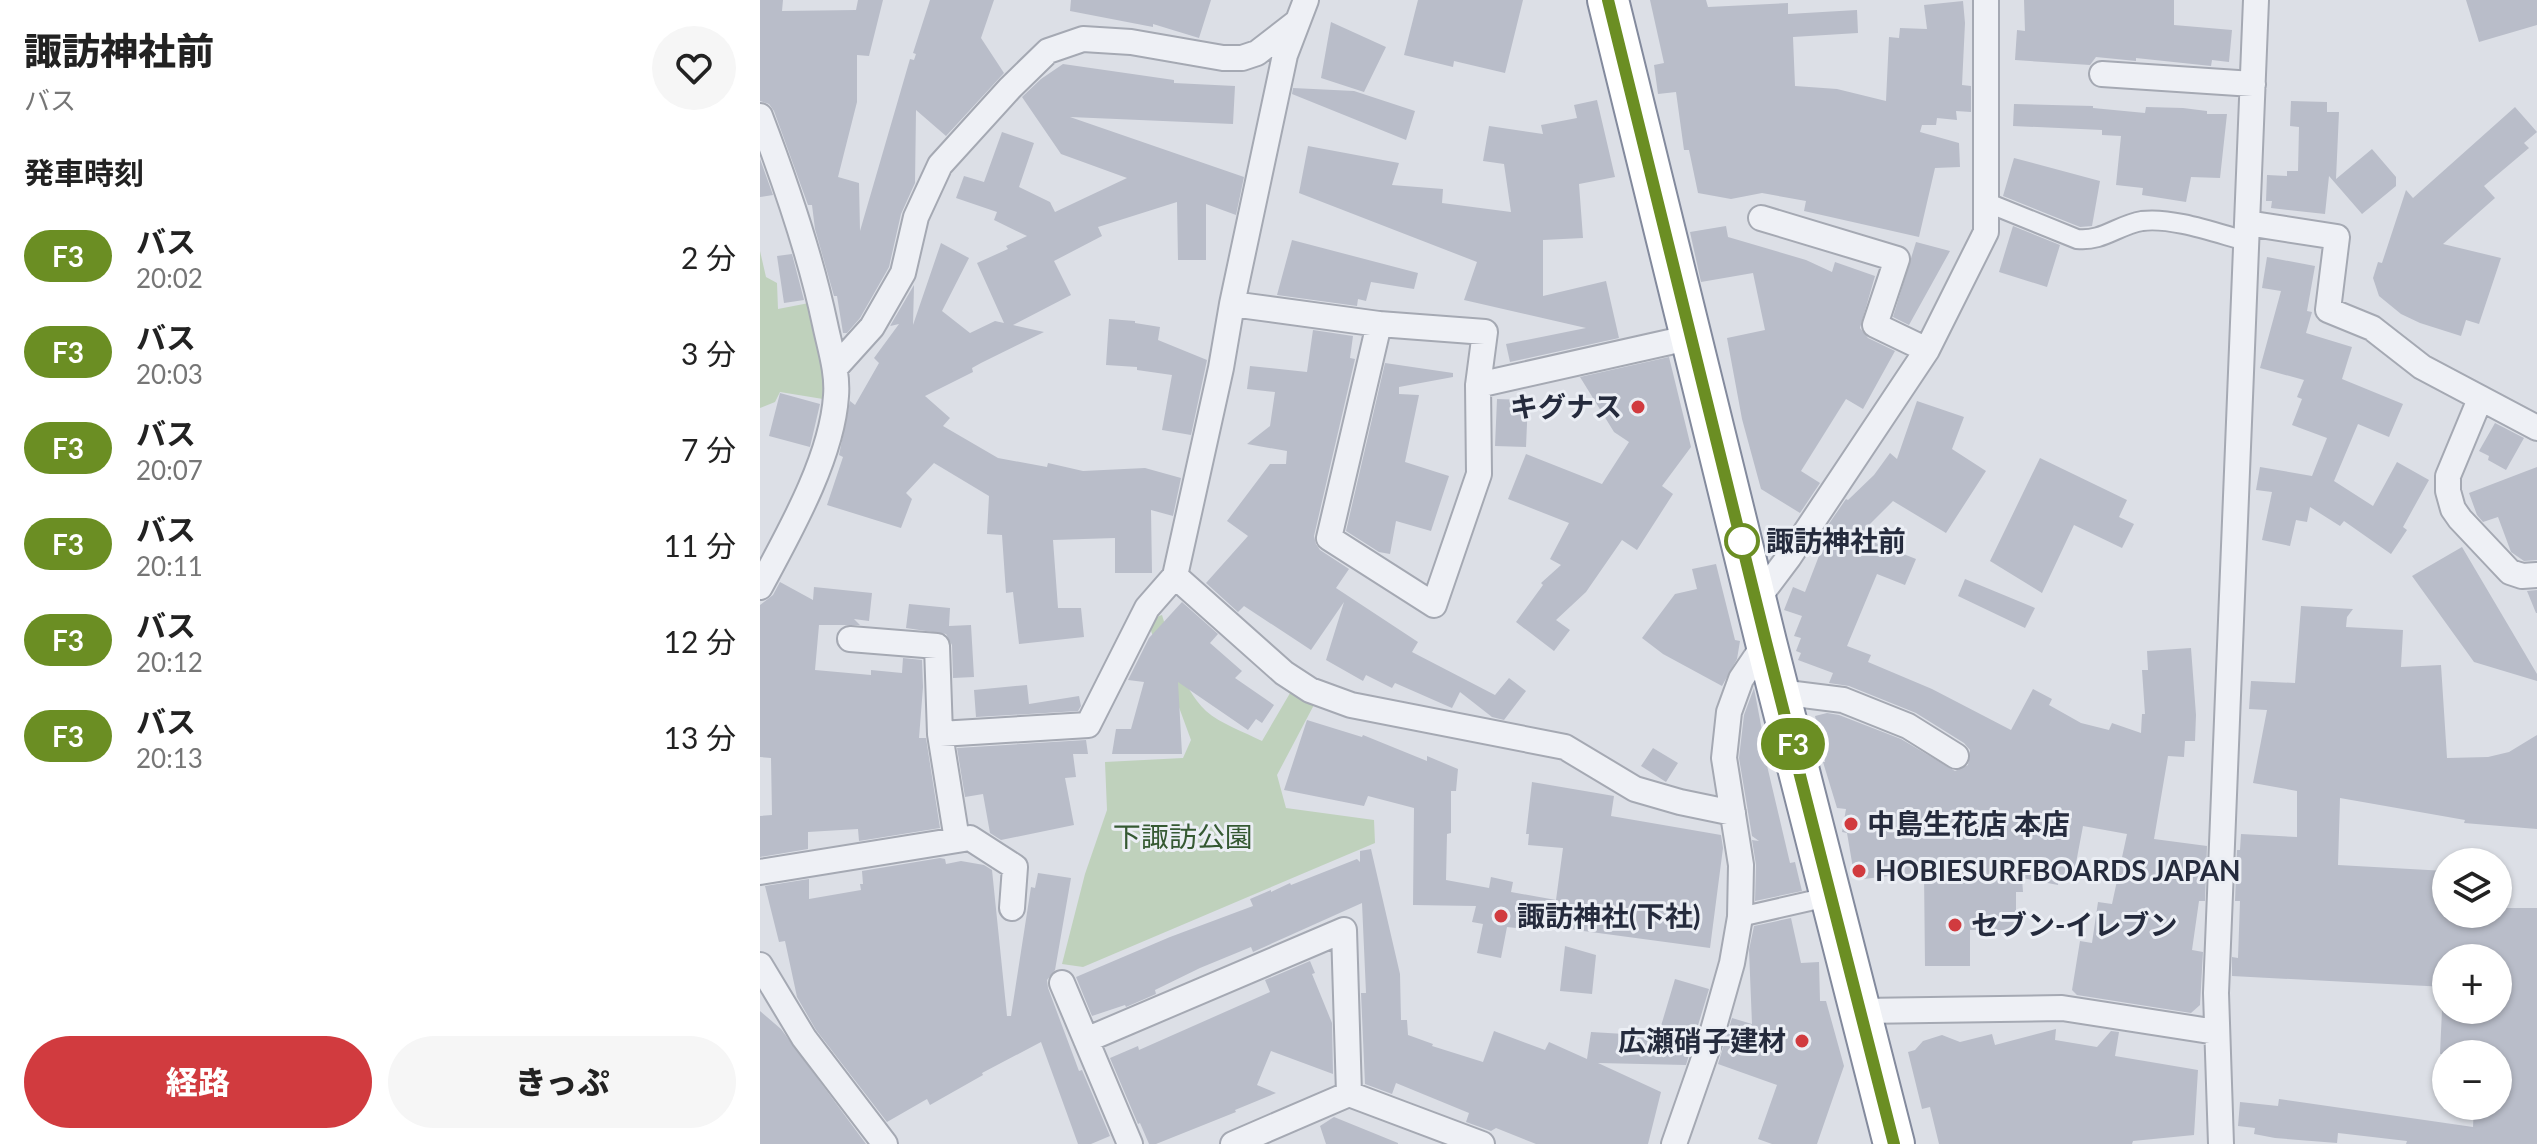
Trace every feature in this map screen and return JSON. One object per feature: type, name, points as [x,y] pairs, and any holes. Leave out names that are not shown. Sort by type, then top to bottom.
[{"type":"highway","points":[[1608,0],[1766,642],[1894,1144]]},
{"type":"street","points":[[1756,601],[1789,557],[1927,350],[1986,232],[1986,0]]},
{"type":"street","points":[[2221,1144],[2216,1032],[2256,0]]},
{"type":"street","points":[[940,734],[1088,725],[1147,608],[1175,576],[1219,382],[1232,304],[1285,55],[1301,11]]},
{"type":"street","points":[[835,368],[872,327],[903,273],[916,217],[940,165],[1048,51],[1083,39],[1131,42],[1223,58],[1242,58],[1257,53],[1301,11]]},
{"type":"street","points":[[2102,74],[2253,84]]},
{"type":"street","points":[[760,116],[808,256],[835,368],[836,396],[814,478],[760,587]]},
{"type":"street","points":[[1988,203],[2077,239],[2091,241],[2140,221],[2337,237],[2328,310],[2372,328],[2422,367],[2537,428]]},
{"type":"street","points":[[1761,218],[1897,259],[1875,325],[1927,350]]},
{"type":"street","points":[[1232,304],[1379,324],[1485,332],[1478,385],[1479,474],[1434,605],[1329,538],[1379,324]]},
{"type":"street","points":[[1478,385],[1692,337]]},
{"type":"street","points":[[2480,399],[2448,476],[2453,509],[2510,572],[2522,576],[2537,575]]},
{"type":"street","points":[[1175,576],[1284,673],[1310,690],[1351,705],[1565,747],[1635,789],[1733,813]]},
{"type":"street","points":[[850,639],[937,646],[940,734],[957,840]]},
{"type":"street","points":[[1674,1144],[1710,1041],[1732,963],[1740,917],[1741,865],[1724,758],[1729,712],[1741,679],[1766,642]]},
{"type":"street","points":[[1779,692],[1843,700],[1908,726],[1956,756]]},
{"type":"street","points":[[760,872],[970,838],[1015,867],[1012,908]]},
{"type":"street","points":[[1740,917],[1832,896]]},
{"type":"street","points":[[1086,1040],[1344,930],[1349,1094]]},
{"type":"street","points":[[760,965],[804,1038],[885,1144]]},
{"type":"street","points":[[1062,983],[1130,1144]]},
{"type":"street","points":[[1861,1011],[2062,1008],[2216,1032]]},
{"type":"street","points":[[1233,1144],[1349,1094],[1482,1144]]},
{"type":"green space","points":[[760,251],[766,277],[777,283],[778,309],[809,303],[824,381],[823,399],[780,392],[775,402],[760,408]]},
{"type":"green space","name":"下諏訪公園","points":[[1162,615],[1178,666],[1190,690],[1206,711],[1226,724],[1262,741],[1293,688],[1316,701],[1277,775],[1286,808],[1374,820],[1375,843],[1083,967],[1062,964],[1085,874],[1107,810],[1105,762],[1183,758],[1191,740],[1147,620]]},
{"type":"building","points":[[760,0],[783,0],[782,11],[856,10],[858,0],[883,0],[869,56],[857,55],[857,102],[838,177],[859,183],[860,231],[930,0],[994,0],[981,38],[1004,73],[946,136],[916,110],[915,183],[901,214],[889,267],[860,318],[847,333],[843,333],[837,296],[834,296],[815,229],[812,205],[808,205],[774,111],[769,104],[760,101]]},
{"type":"building","points":[[1071,0],[1211,0],[1199,38],[1153,24],[1153,27],[1070,11]]},
{"type":"building","points":[[1418,0],[1523,0],[1505,73],[1454,61],[1453,67],[1404,55]]},
{"type":"building","points":[[1650,0],[1706,0],[1708,7],[1788,3],[1788,14],[1857,10],[1858,33],[1793,37],[1795,86],[1837,89],[1886,101],[1889,37],[1899,38],[1900,28],[1927,29],[1924,5],[1963,1],[1962,85],[1971,86],[1971,112],[1956,111],[1957,120],[1937,118],[1936,125],[1922,125],[1920,132],[1959,143],[1960,167],[1935,168],[1919,237],[1804,211],[1806,201],[1762,193],[1731,199],[1698,193],[1689,150],[1684,150],[1676,92],[1658,94],[1654,65],[1664,63]]},
{"type":"building","points":[[2024,0],[2174,0],[2174,25],[2232,30],[2229,62],[2212,60],[2211,66],[2096,57],[2090,65],[2015,60],[2017,30],[2025,31]]},
{"type":"building","points":[[2466,0],[2537,0],[2537,25],[2479,42]]},
{"type":"building","points":[[1331,22],[1386,47],[1364,92],[1321,78]]},
{"type":"building","points":[[1063,64],[1174,80],[1174,83],[1235,86],[1233,124],[1070,117],[1244,177],[1236,215],[1206,204],[1206,260],[1178,260],[1177,202],[1098,227],[1102,236],[1054,261],[1071,295],[1013,325],[1044,332],[981,363],[972,368],[973,372],[925,396],[950,418],[943,426],[998,458],[1047,467],[1048,463],[1083,471],[1145,468],[1181,478],[1173,516],[1151,510],[1152,573],[1115,573],[1115,538],[1053,540],[1058,608],[1081,608],[1084,637],[1019,644],[1013,592],[1006,593],[1002,535],[987,534],[989,496],[934,463],[906,493],[912,499],[901,528],[827,505],[843,457],[839,455],[850,401],[855,405],[879,363],[874,358],[899,324],[890,326],[914,285],[913,325],[941,243],[969,258],[942,311],[970,333],[995,321],[1004,323],[977,263],[1008,249],[1006,246],[1027,236],[994,220],[997,212],[956,198],[964,176],[984,182],[1002,132],[1034,143],[1019,187],[1050,202],[1055,212],[1127,178],[1061,154],[1022,97]]},
{"type":"building","points":[[1293,88],[1354,91],[1415,111],[1406,140],[1292,94]]},
{"type":"building","points":[[1597,100],[1615,177],[1579,184],[1583,238],[1543,240],[1543,296],[1606,281],[1619,338],[1510,362],[1506,344],[1586,328],[1464,300],[1477,262],[1299,193],[1308,146],[1399,163],[1392,185],[1443,189],[1442,203],[1511,212],[1504,164],[1483,161],[1489,126],[1543,134],[1541,125],[1577,118],[1574,105]]},
{"type":"building","points":[[2291,101],[2327,102],[2327,112],[2339,112],[2336,179],[2372,149],[2396,177],[2396,186],[2362,214],[2329,176],[2325,214],[2271,208],[2272,201],[2266,201],[2267,175],[2287,176],[2287,171],[2298,171],[2299,127],[2290,126]]},
{"type":"building","points":[[2014,104],[2093,106],[2145,113],[2146,107],[2183,108],[2207,111],[2207,114],[2227,114],[2220,178],[2191,177],[2186,202],[2142,195],[2143,188],[2116,185],[2121,136],[2102,135],[2102,130],[2013,126]]},
{"type":"building","points":[[2515,107],[2537,132],[2524,143],[2529,148],[2484,186],[2495,198],[2443,244],[2501,258],[2479,324],[2466,320],[2461,336],[2401,314],[2379,296],[2373,278],[2378,262],[2382,263],[2406,190],[2413,198]]},
{"type":"building","points":[[2014,158],[2100,181],[2092,226],[2080,227],[2003,196]]},
{"type":"building","points":[[760,159],[773,195],[760,197]]},
{"type":"building","points":[[1726,226],[1728,237],[1806,260],[1832,272],[1835,262],[1875,276],[1860,328],[1868,338],[1895,351],[1863,409],[1846,399],[1801,471],[1820,483],[1800,513],[1761,489],[1742,419],[1727,338],[1765,330],[1753,273],[1701,282],[1690,232]]},
{"type":"building","points":[[2013,226],[2060,245],[2047,287],[1999,272]]},
{"type":"building","points":[[1292,240],[1418,273],[1414,289],[1371,282],[1366,301],[1358,299],[1357,306],[1277,295]]},
{"type":"building","points":[[1916,242],[1950,251],[1909,325],[1893,317]]},
{"type":"building","points":[[792,254],[804,300],[784,303],[777,256]]},
{"type":"building","points":[[2267,257],[2315,266],[2307,311],[2312,312],[2306,333],[2352,347],[2342,379],[2403,404],[2389,437],[2358,424],[2334,481],[2373,506],[2397,462],[2429,480],[2403,527],[2407,530],[2391,554],[2344,521],[2340,526],[2310,507],[2307,522],[2296,520],[2290,546],[2262,540],[2272,492],[2256,490],[2260,467],[2312,476],[2327,438],[2292,425],[2302,399],[2297,397],[2304,380],[2260,368],[2281,291],[2262,288]]},
{"type":"building","points":[[1109,319],[1160,327],[1158,340],[1207,360],[1191,435],[1162,430],[1172,375],[1137,370],[1137,367],[1106,365]]},
{"type":"building","points":[[1313,330],[1353,336],[1350,358],[1355,359],[1314,536],[1320,550],[1349,569],[1336,588],[1418,642],[1412,652],[1495,695],[1509,678],[1526,691],[1504,720],[1492,717],[1460,692],[1452,708],[1395,683],[1392,688],[1366,675],[1363,681],[1326,660],[1344,602],[1311,650],[1244,606],[1238,612],[1206,583],[1248,536],[1227,521],[1270,464],[1286,464],[1287,451],[1247,444],[1270,426],[1275,392],[1247,389],[1250,366],[1307,372]]},
{"type":"building","points":[[1669,357],[1691,447],[1662,486],[1673,494],[1637,550],[1622,540],[1586,592],[1556,620],[1570,630],[1554,651],[1516,622],[1543,585],[1541,583],[1561,565],[1550,559],[1569,523],[1508,499],[1526,454],[1602,484],[1629,442],[1614,432],[1580,377]]},
{"type":"building","points":[[1385,363],[1453,373],[1453,377],[1399,387],[1399,394],[1419,395],[1405,462],[1449,476],[1431,531],[1396,521],[1390,554],[1379,552],[1346,531]]},
{"type":"building","points":[[780,393],[820,404],[810,447],[769,436]]},
{"type":"building","points":[[1497,399],[1528,400],[1526,447],[1495,446]]},
{"type":"building","points":[[1917,401],[1964,417],[1952,449],[1986,471],[1946,533],[1893,501],[1858,536],[1916,559],[1905,585],[1877,574],[1847,646],[1871,655],[1868,662],[1932,689],[2011,730],[2033,689],[2052,699],[2049,705],[2081,723],[2109,730],[2112,723],[2141,733],[2142,714],[2145,714],[2142,670],[2148,670],[2147,651],[2191,648],[2195,741],[2185,741],[2184,757],[2168,756],[2154,839],[2207,846],[2205,901],[2199,901],[2192,950],[2203,952],[2200,1005],[2191,1013],[2077,995],[2072,990],[2080,941],[2092,943],[2098,902],[2112,904],[2127,834],[2083,826],[2073,879],[2059,876],[2058,885],[2022,878],[2023,892],[2016,892],[2016,930],[1970,930],[1970,966],[1925,966],[1924,872],[1855,880],[1847,833],[1842,832],[1846,809],[1837,808],[1823,762],[1815,716],[1827,713],[1839,715],[1901,739],[1955,771],[1968,765],[1970,750],[1916,713],[1849,686],[1829,683],[1833,673],[1798,660],[1801,653],[1796,651],[1801,638],[1794,636],[1802,616],[1784,610],[1793,587],[1805,592],[1829,530],[1826,528],[1846,499],[1874,475],[1890,453],[1897,459]]},
{"type":"building","points":[[2495,423],[2524,438],[2506,470],[2479,451]]},
{"type":"building","points":[[2040,458],[2127,500],[2119,517],[2134,524],[2122,548],[2074,525],[2042,593],[1990,561]]},
{"type":"building","points":[[2537,467],[2537,560],[2524,561],[2511,552],[2498,517],[2483,522],[2477,515],[2469,493]]},
{"type":"building","points":[[2462,547],[2537,674],[2537,681],[2474,662],[2412,576]]},
{"type":"building","points":[[1716,564],[1735,640],[1740,641],[1737,659],[1722,686],[1663,654],[1642,638],[1675,594],[1697,589],[1692,569]]},
{"type":"building","points":[[1965,579],[2035,608],[2025,628],[1958,596]]},
{"type":"building","points":[[780,582],[813,600],[814,587],[872,593],[869,621],[854,619],[860,625],[819,625],[815,670],[871,675],[871,670],[902,673],[903,658],[922,660],[919,738],[926,738],[940,828],[859,841],[858,829],[808,832],[808,849],[760,857],[760,816],[772,815],[771,758],[760,757],[760,605],[773,595]]},
{"type":"building","points":[[2537,590],[2537,613],[2536,613],[2527,591]]},
{"type":"building","points":[[1182,602],[1218,634],[1210,643],[1242,671],[1235,678],[1274,705],[1262,723],[1256,719],[1248,730],[1178,682],[1182,754],[1112,754],[1116,729],[1131,729],[1144,682],[1128,680],[1149,638]]},
{"type":"building","points":[[909,604],[950,608],[949,626],[971,625],[974,677],[953,678],[952,645],[946,634],[906,628]]},
{"type":"building","points":[[2301,606],[2353,609],[2347,617],[2346,627],[2403,630],[2401,667],[2441,665],[2447,758],[2488,757],[2509,752],[2537,735],[2537,829],[2464,823],[2465,820],[2340,798],[2338,865],[2432,870],[2432,928],[2512,928],[2512,908],[2537,908],[2537,1144],[2406,1144],[2407,1141],[2338,1133],[2337,1143],[2275,1138],[2254,1134],[2255,1128],[2238,1126],[2240,1102],[2278,1106],[2279,1099],[2473,1127],[2473,1120],[2512,1120],[2512,1040],[2441,1040],[2441,1024],[2512,1024],[2512,944],[2432,944],[2432,986],[2232,976],[2232,957],[2238,958],[2240,901],[2235,901],[2237,850],[2240,850],[2241,834],[2297,837],[2297,791],[2253,783],[2267,710],[2249,709],[2251,681],[2295,683]]},
{"type":"building","points":[[1027,685],[1029,704],[1079,696],[1081,706],[1078,711],[976,717],[974,690]]},
{"type":"building","points":[[1754,688],[1765,757],[1790,863],[1795,862],[1802,891],[1755,901],[1756,865],[1752,840],[1759,841],[1752,836],[1739,758],[1744,715]]},
{"type":"building","points":[[1307,720],[1363,735],[1427,761],[1427,756],[1458,769],[1456,791],[1451,791],[1446,880],[1489,888],[1491,877],[1513,882],[1511,892],[1556,900],[1563,848],[1528,845],[1529,834],[1526,834],[1532,782],[1614,796],[1611,816],[1721,835],[1723,848],[1710,948],[1517,922],[1516,928],[1507,927],[1501,958],[1477,953],[1483,924],[1472,922],[1476,906],[1413,905],[1414,808],[1368,796],[1364,806],[1284,790]]},
{"type":"building","points":[[1086,740],[1088,754],[1073,754],[1076,777],[1065,778],[1074,825],[1001,840],[990,833],[983,794],[965,797],[957,748]]},
{"type":"building","points":[[1653,748],[1678,763],[1666,782],[1641,766]]},
{"type":"building","points":[[1371,849],[1400,974],[1401,1020],[1407,1020],[1408,1035],[1432,1046],[1483,1062],[1494,1031],[1545,1050],[1549,1042],[1587,1059],[1591,1032],[1658,1036],[1675,979],[1709,989],[1686,1065],[1598,1063],[1661,1092],[1648,1144],[1536,1144],[1496,1128],[1491,1131],[1466,1122],[1469,1113],[1396,1083],[1392,1094],[1365,1084],[1361,993],[1366,993],[1362,903],[1253,952],[1251,947],[1200,968],[1155,990],[1156,994],[1126,1007],[1092,1016],[1076,977],[1253,906],[1250,899],[1271,890],[1357,859],[1360,862],[1360,851]]},
{"type":"building","points":[[945,859],[946,864],[961,861],[984,865],[992,870],[1007,1016],[1011,1016],[1031,887],[1035,888],[1038,873],[1071,878],[1055,970],[1047,980],[1048,988],[1079,1071],[1082,1070],[1110,1136],[1091,1144],[1078,1144],[1041,1042],[930,1105],[927,1099],[887,1122],[816,1030],[797,997],[785,941],[779,942],[765,886],[809,879],[809,899],[861,890],[862,871]]},
{"type":"building","points":[[1791,918],[1801,963],[1819,962],[1820,1001],[1826,1001],[1844,1066],[1817,1144],[1772,1144],[1758,1139],[1777,1085],[1718,1064],[1732,1018],[1752,1024],[1749,950],[1754,926]]},
{"type":"building","points":[[1565,946],[1596,955],[1592,994],[1560,991]]},
{"type":"building","points":[[1310,961],[1315,973],[1312,974],[1332,1023],[1333,1074],[1271,1051],[1257,1085],[1276,1093],[1236,1112],[1156,1144],[1149,1144],[1110,1058],[1138,1046],[1139,1050],[1270,992],[1265,980]]},
{"type":"building","points":[[760,1011],[781,1029],[866,1144],[760,1144]]},
{"type":"building","points":[[2056,1029],[2055,1040],[2097,1047],[2111,1031],[2119,1032],[2115,1056],[2198,1070],[2194,1135],[2133,1141],[2132,1144],[1939,1144],[1930,1107],[1922,1109],[1908,1052],[1915,1050],[1923,1041],[1942,1035],[1960,1042],[1992,1034],[1995,1045]]},
{"type":"building","points":[[1334,1117],[1398,1144],[1326,1144],[1320,1126]]},
{"type":"bus line","name":"F3","points":[[1608,0],[1766,642],[1894,1144]]},
{"type":"place","name":"キグナス","points":[[1638,407]]},
{"type":"place","name":"諏訪神社前","points":[[1742,541]]},
{"type":"place","name":"中島生花店 本店","points":[[1851,824]]},
{"type":"place","name":"HOBIESURFBOARDS JAPAN","points":[[1859,871]]},
{"type":"place","name":"諏訪神社(下社)","points":[[1501,916]]},
{"type":"place","name":"セブン-イレブン","points":[[1955,925]]},
{"type":"place","name":"広瀬硝子建材","points":[[1802,1041]]}]
